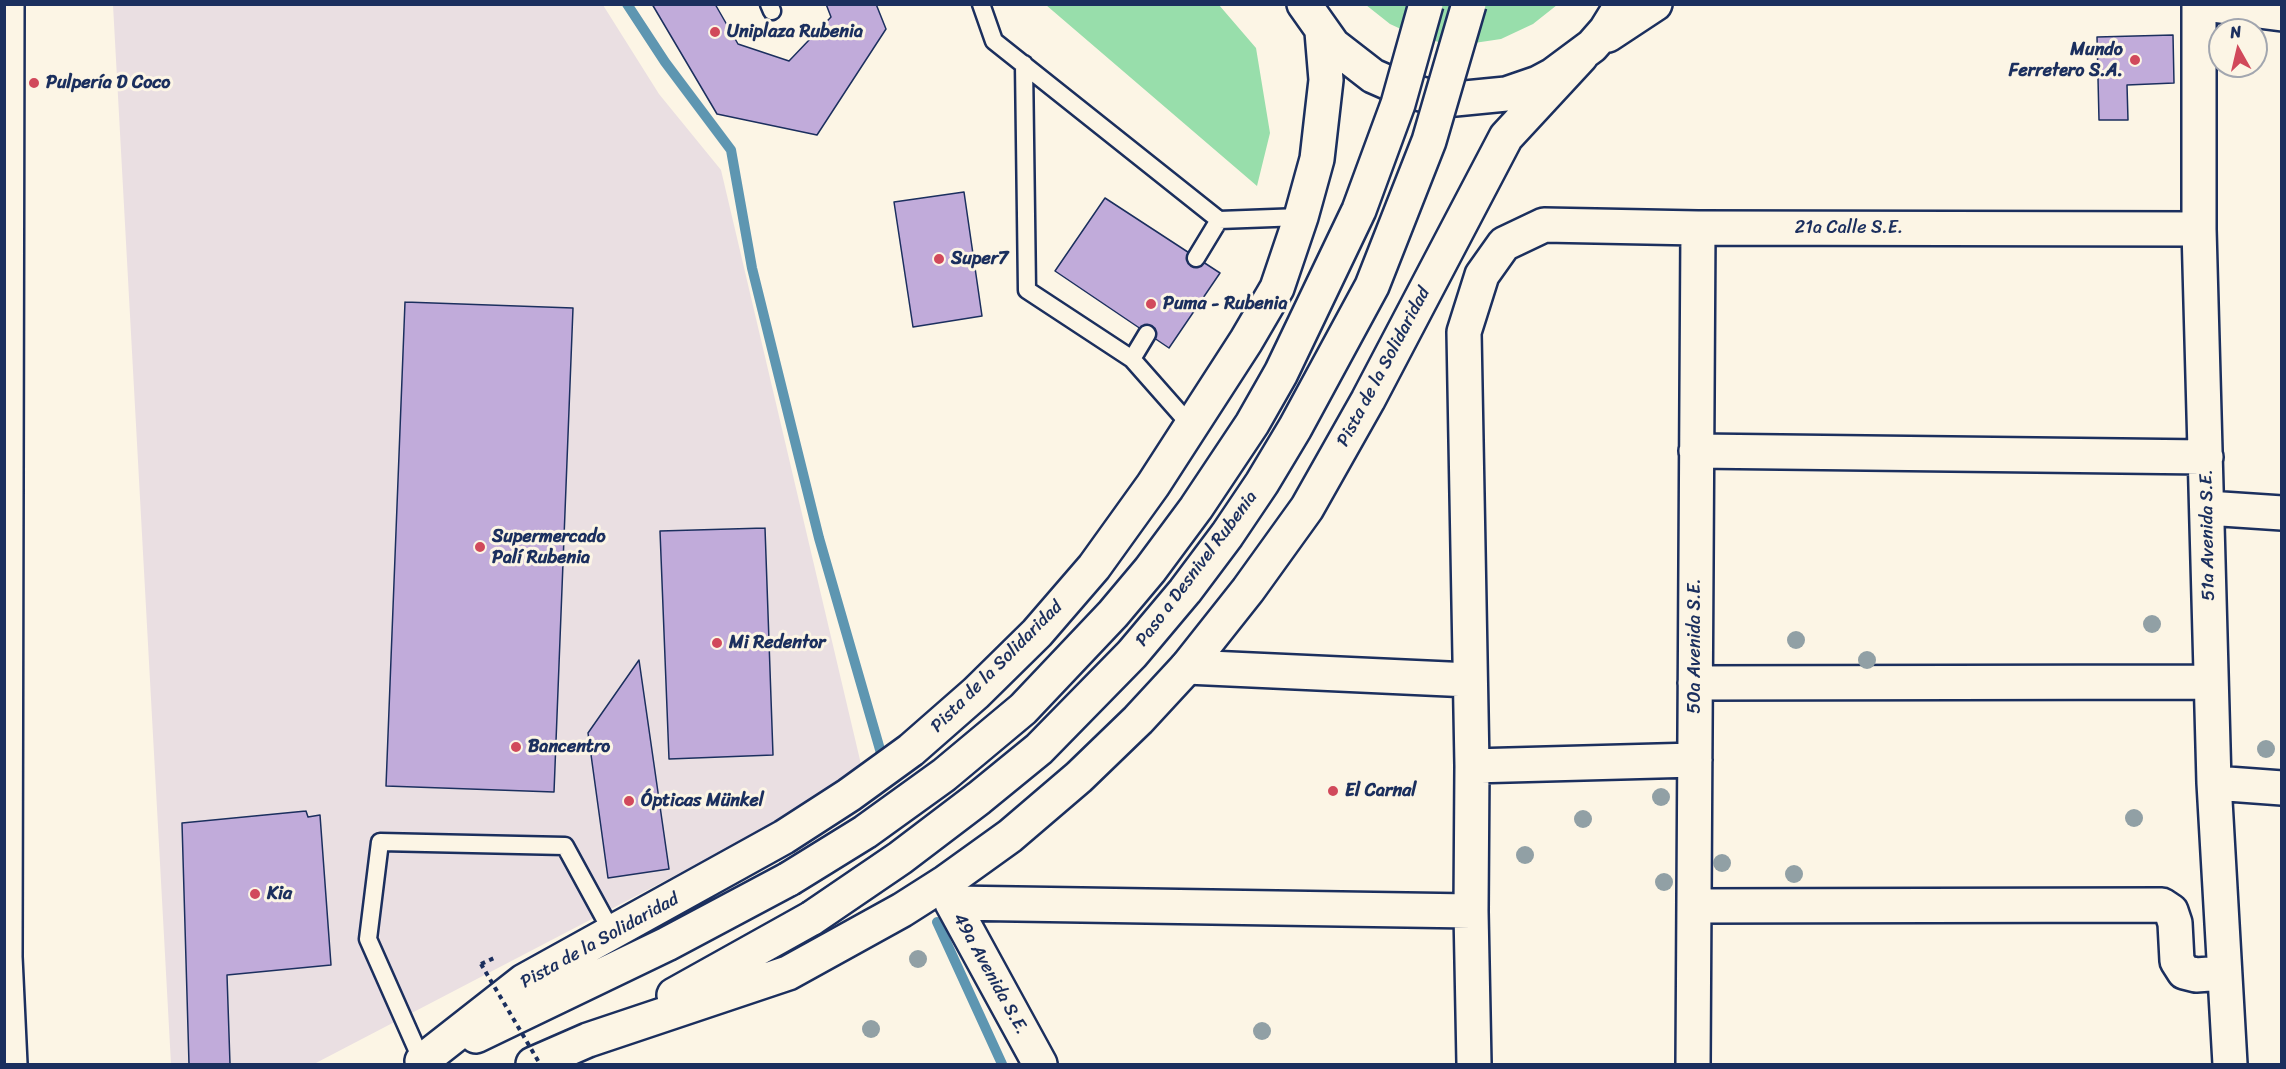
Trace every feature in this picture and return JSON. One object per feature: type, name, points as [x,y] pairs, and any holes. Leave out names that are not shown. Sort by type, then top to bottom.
[{"type":"street","points":[[7,4],[5,957],[10,1065]]},
{"type":"street","points":[[1304,4],[1322,32],[1346,56],[1373,76],[1404,90],[1446,99],[1489,97],[1522,89],[1553,75],[1655,4]]},
{"type":"street","name":"Paso a Desnivel Rubenia","points":[[789,879],[865,832],[944,775],[1023,709],[1113,614],[1150,570],[1196,508],[1252,424],[1281,373],[1359,210],[1398,104],[1426,4]]},
{"type":"street","name":"Paso a Desnivel Rubenia","points":[[812,918],[900,858],[1039,749],[1132,654],[1185,591],[1227,535],[1295,428],[1372,286],[1429,141],[1469,4]]},
{"type":"street","points":[[1587,51],[1606,30],[1622,4]]},
{"type":"street","name":"51a Avenida S.E.","points":[[2199,4],[2199,229],[2211,682],[2214,783],[2230,1065]]},
{"type":"street","points":[[2204,4],[2282,14]]},
{"type":"street","name":"Pista de la Solidaridad","points":[[419,1063],[524,981],[613,934],[784,837],[849,795],[911,750],[976,693],[1036,633],[1094,567],[1192,427],[1277,288],[1301,218],[1317,159],[1323,123],[1326,80],[1322,32]]},
{"type":"street","name":"Pista de la Solidaridad","points":[[533,1065],[608,1033],[788,972],[902,910],[949,892],[1079,777],[1138,720],[1187,667],[1248,590],[1307,508],[1368,400],[1506,137],[1587,51]]},
{"type":"street","name":"21a Calle S.E.","points":[[1470,680],[1464,332],[1482,275],[1504,244],[1544,225],[1698,228],[2199,229]]},
{"type":"street","name":"50a Avenida S.E.","points":[[1693,1065],[1698,228]]},
{"type":"street","points":[[1696,451],[2206,457]]},
{"type":"street","points":[[2207,508],[2282,513]]},
{"type":"street","points":[[1187,667],[1470,680],[1474,1065]]},
{"type":"street","points":[[1695,683],[2211,682]]},
{"type":"street","points":[[1472,766],[1695,760]]},
{"type":"street","points":[[2214,783],[2282,788]]},
{"type":"street","name":"Pista de la Solidaridad","points":[[419,1063],[646,954],[789,879]]},
{"type":"street","points":[[949,892],[1471,911]]},
{"type":"street","name":"49a Avenida S.E.","points":[[949,892],[1040,1065]]},
{"type":"street","points":[[1694,906],[2162,905],[2171,911],[2175,923],[2177,961],[2184,972],[2196,975],[2224,973]]},
{"type":"street","name":"Pista de la Solidaridad","points":[[608,1033],[812,918]]},
{"type":"lane","points":[[981,4],[994,41],[1219,220],[1301,218]]},
{"type":"lane","points":[[1024,64],[1027,290],[1132,359],[1192,427]]},
{"type":"lane","points":[[1196,258],[1219,220]]},
{"type":"lane","points":[[1132,359],[1147,334]]},
{"type":"lane","points":[[419,1063],[368,939],[380,842],[565,846],[613,934]]},
{"type":"path","points":[[481,964],[540,1065]]},
{"type":"shaded area","points":[[113,5],[603,5],[659,94],[721,170],[864,777],[314,1064],[171,1064]]},
{"type":"green space","points":[[1046,5],[1219,5],[1256,48],[1270,133],[1257,186]]},
{"type":"green space","points":[[1366,5],[1557,5],[1533,24],[1501,39],[1454,46],[1416,36],[1390,24]]},
{"type":"building","points":[[652,4],[715,4],[738,44],[789,61],[831,17],[826,4],[876,4],[886,29],[817,135],[717,114]]},
{"type":"building","name":"Mundo Ferretero S.A.","points":[[2173,35],[2174,83],[2127,85],[2128,120],[2099,120],[2097,37]]},
{"type":"building","name":"Super7","points":[[964,192],[982,316],[913,327],[894,202]]},
{"type":"building","name":"Puma - Rubenia","points":[[1105,198],[1220,273],[1169,348],[1055,271]]},
{"type":"building","name":"Supermercado Palí Rubenia","points":[[405,302],[573,308],[554,792],[386,786]]},
{"type":"building","name":"Mi Redentor","points":[[765,528],[773,755],[669,759],[660,531]]},
{"type":"building","name":"Ópticas Münkel","points":[[639,660],[669,869],[608,878],[588,733]]},
{"type":"building","name":"Kia","points":[[306,811],[308,817],[320,815],[331,965],[227,975],[230,1064],[189,1064],[182,823]]},
{"type":"waterway","points":[[627,4],[665,62],[731,150],[752,268],[819,538],[883,760]]},
{"type":"waterway","points":[[937,922],[1002,1064]]},
{"type":"place","name":"Uniplaza Rubenia","points":[[715,32]]},
{"type":"place","name":"Mundo Ferretero S.A.","points":[[2135,60]]},
{"type":"place","name":"Pulpería D Coco","points":[[34,83]]},
{"type":"place","name":"Super7","points":[[939,259]]},
{"type":"place","name":"Puma - Rubenia","points":[[1151,304]]},
{"type":"place","name":"Supermercado Palí Rubenia","points":[[480,547]]},
{"type":"place","name":"Mi Redentor","points":[[717,643]]},
{"type":"place","name":"Bancentro","points":[[516,747]]},
{"type":"place","name":"El Carnal","points":[[1333,791]]},
{"type":"place","name":"Ópticas Münkel","points":[[629,801]]},
{"type":"place","name":"Kia","points":[[255,894]]}]
